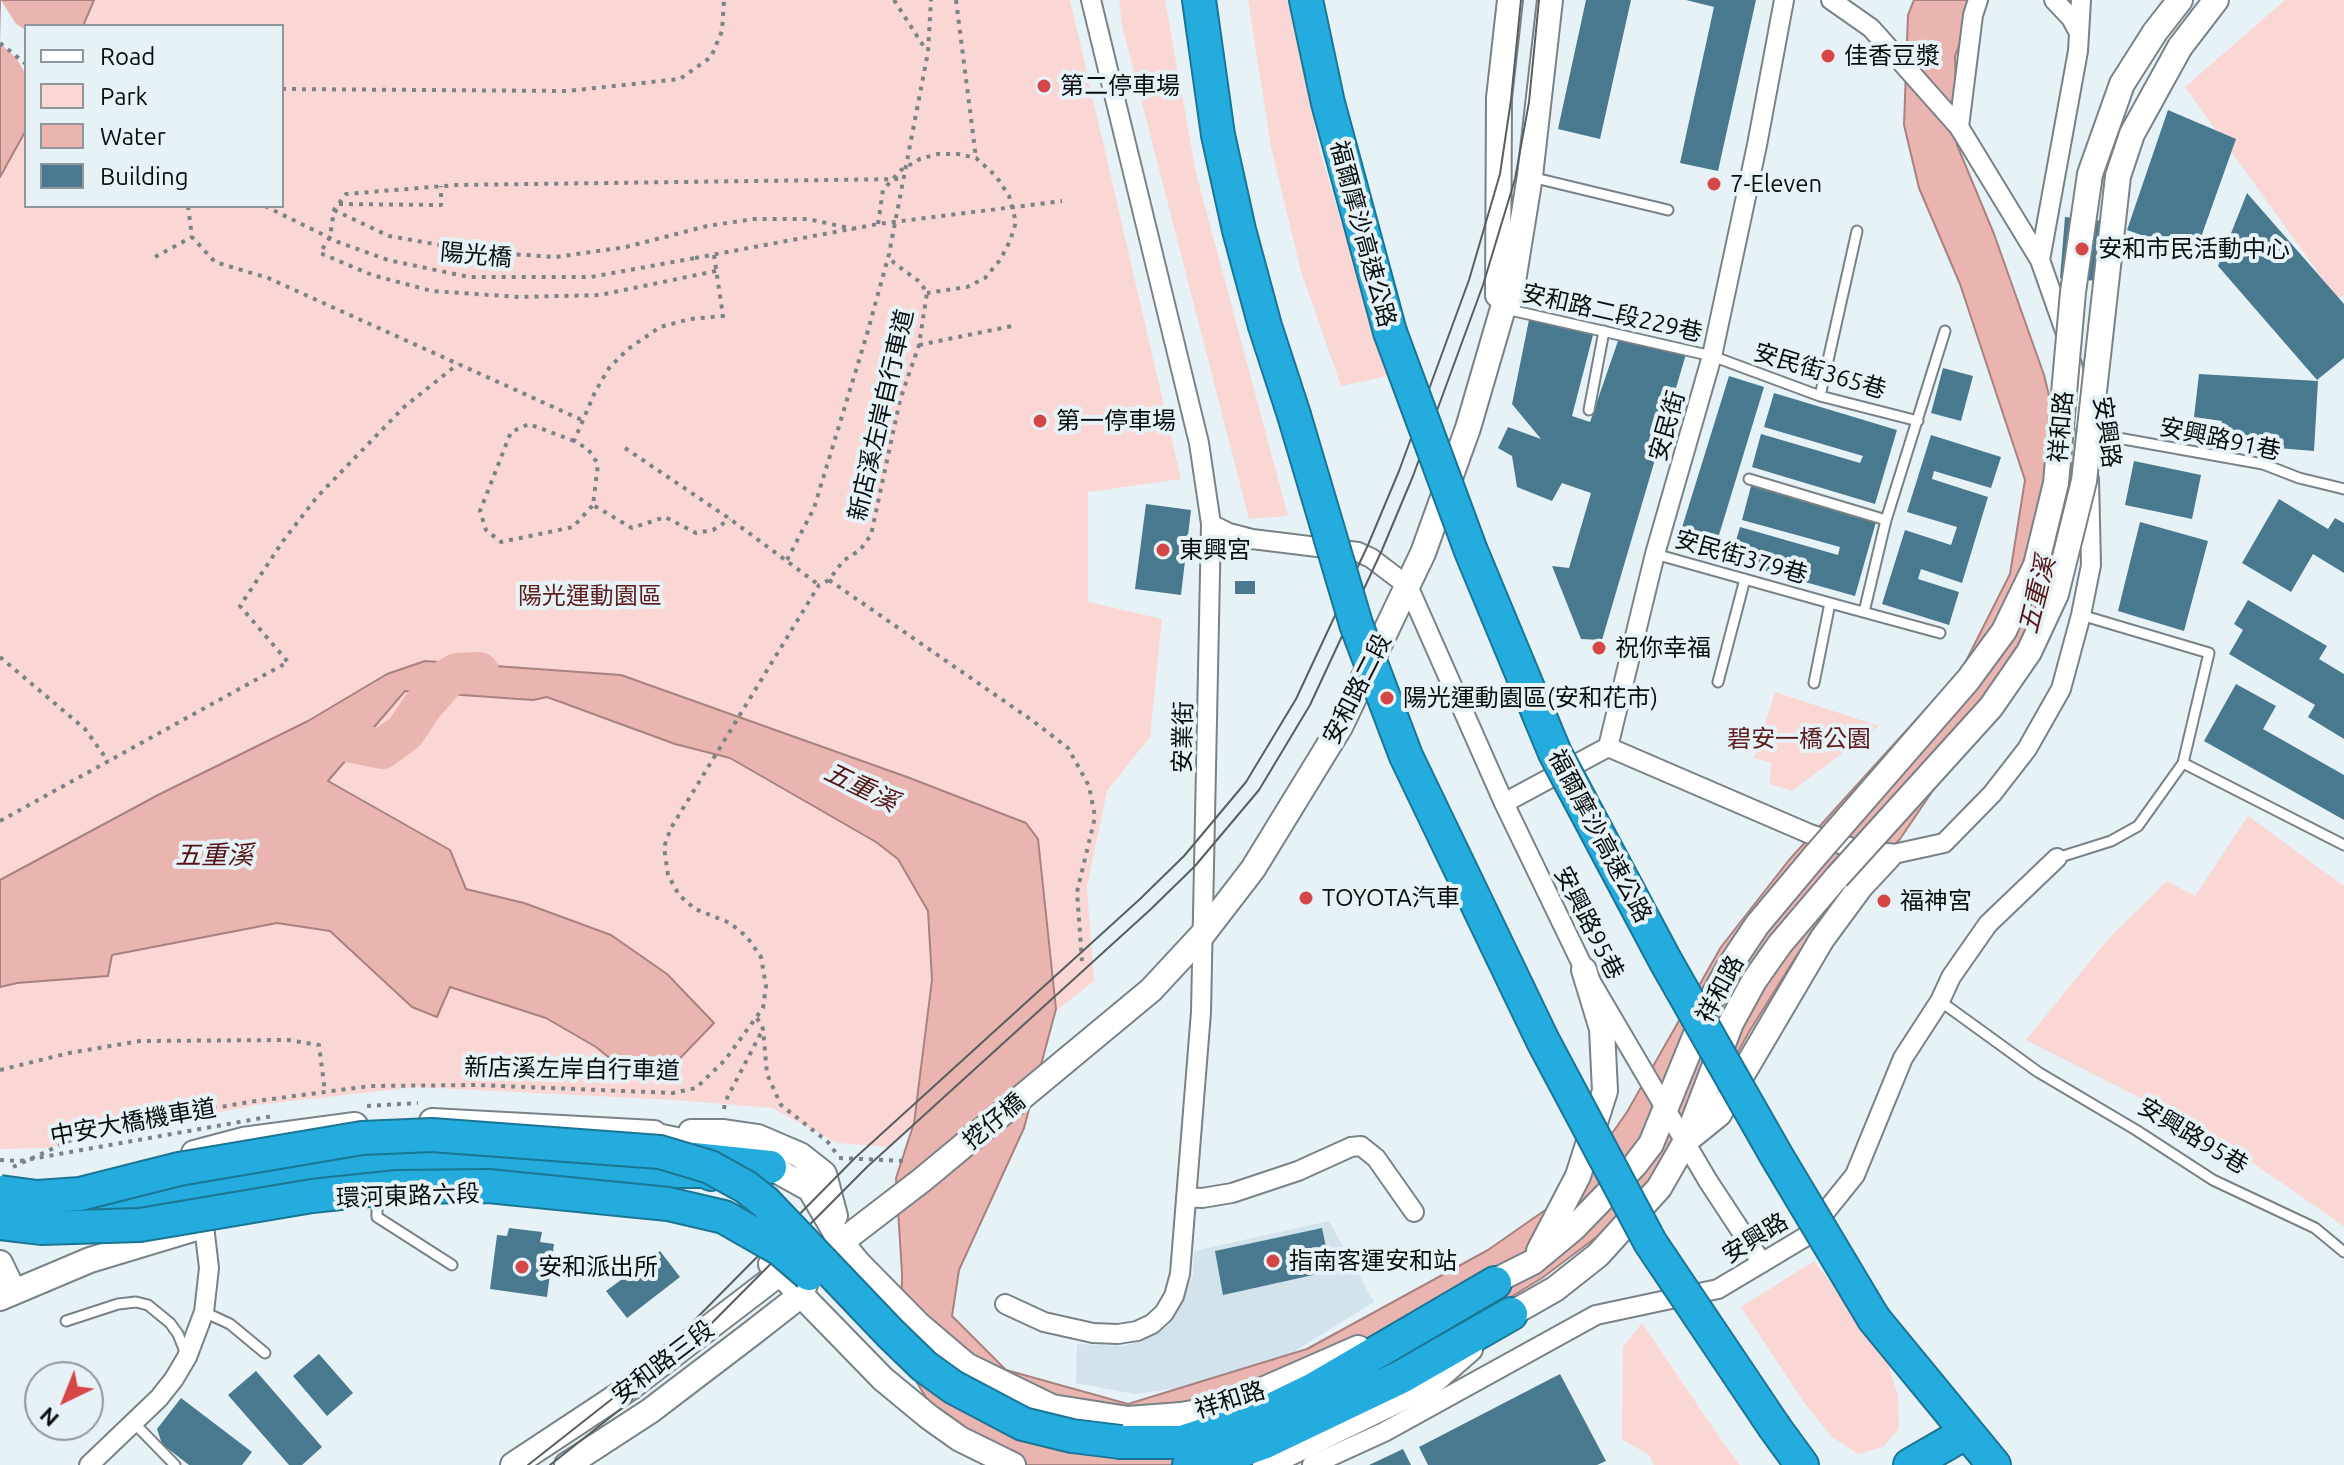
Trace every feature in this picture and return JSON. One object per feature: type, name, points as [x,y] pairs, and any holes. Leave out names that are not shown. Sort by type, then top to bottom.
[{"type":"highway","points":[[1199,0],[1218,135],[1265,326],[1356,624],[1406,756],[1543,1041],[1643,1230],[1802,1465]]},
{"type":"highway","name":"福爾摩沙高速公路","points":[[1306,0],[1328,103],[1390,332],[1471,551],[1555,753],[1665,960],[1874,1319],[1994,1465]]},
{"type":"highway","points":[[0,1223],[41,1228],[179,1169],[362,1138],[432,1135],[660,1152],[710,1167],[755,1194],[890,1333],[924,1366],[953,1387],[1023,1424],[1169,1465]]},
{"type":"highway","points":[[83,1210],[174,1201],[422,1161],[726,1161],[770,1167]]},
{"type":"highway","points":[[603,1163],[705,1171],[743,1187],[814,1263]]},
{"type":"highway","points":[[0,1192],[37,1197],[140,1225],[312,1196],[397,1187],[488,1186],[668,1204],[724,1217],[780,1249],[807,1272],[883,1350],[931,1391],[969,1416],[1013,1437],[1067,1451],[1118,1450],[1182,1442],[1252,1419],[1312,1390],[1495,1283]]},
{"type":"highway","points":[[1189,1465],[1243,1450],[1314,1419],[1401,1377],[1511,1314]]},
{"type":"highway","points":[[1910,1465],[1967,1432]]},
{"type":"main road","name":"安和路二段","points":[[1503,308],[1498,298],[1499,98],[1510,0]]},
{"type":"main road","name":"安和路二段","points":[[1118,1017],[1159,982],[1203,934],[1253,869],[1340,727],[1408,586],[1468,428],[1503,308],[1510,300],[1530,176],[1550,0]]},
{"type":"main road","name":"祥和路","points":[[841,1242],[887,1294],[966,1365],[1052,1407],[1128,1419],[1221,1408],[1302,1374],[1381,1337],[1438,1304],[1495,1283],[1533,1262],[1574,1228],[1651,1144],[1707,1007],[1757,925],[1968,680],[2004,631],[2036,565],[2056,483],[2073,292],[2090,174],[2122,84],[2180,0]]},
{"type":"main road","name":"祥和路","points":[[1265,1465],[1429,1385],[1511,1314],[1555,1289],[1598,1255],[1659,1188],[1686,1141],[1731,1023],[1754,981],[1780,944],[1827,887],[1991,707],[2029,652],[2056,594],[2084,481],[2118,176],[2132,134],[2180,47],[2216,0]]},
{"type":"main road","points":[[1686,1141],[1719,1114],[1822,939],[1885,856]]},
{"type":"main road","points":[[1533,1262],[1578,1176],[1605,1091],[1602,1029],[1584,970]]},
{"type":"main road","name":"挖仔橋","points":[[867,1222],[1118,1017]]},
{"type":"main road","points":[[0,1223],[40,1204],[152,1164],[243,1140],[315,1129],[471,1121],[642,1133],[724,1132],[758,1137],[800,1155],[824,1174],[841,1242]]},
{"type":"main road","points":[[642,1133],[755,1156],[810,1189],[841,1242]]},
{"type":"main road","name":"環河東路六段","points":[[7,1295],[90,1260],[204,1226],[334,1198],[476,1192],[568,1198],[686,1211],[713,1217],[753,1244],[801,1295]]},
{"type":"main road","name":"安和路三段","points":[[513,1465],[584,1420],[780,1273],[814,1263],[867,1222]]},
{"type":"main road","points":[[0,1263],[7,1295]]},
{"type":"main road","points":[[814,1263],[801,1295],[883,1379],[960,1439],[1013,1465]]},
{"type":"main road","points":[[843,1338],[887,1294]]},
{"type":"main road","name":"安和路三段","points":[[567,1465],[650,1411],[801,1295]]},
{"type":"main road","points":[[692,1341],[711,1364]]},
{"type":"street","name":"安民街","points":[[1608,747],[1655,554],[1712,356],[1784,0]]},
{"type":"street","name":"安興路","points":[[1831,0],[1871,28],[1954,120],[2040,260],[2064,322],[2086,432],[2092,515],[2091,565],[2061,689],[2027,749],[1992,794],[1944,843],[1885,856]]},
{"type":"street","points":[[1954,120],[1978,0]]},
{"type":"street","points":[[2054,0],[2071,18],[2078,31]]},
{"type":"street","points":[[2040,260],[2078,51],[2081,0]]},
{"type":"street","name":"安業街","points":[[1005,1304],[1044,1322],[1093,1333],[1137,1331],[1152,1324],[1164,1313],[1177,1285],[1201,1012],[1211,524],[1199,443],[1094,6]]},
{"type":"street","points":[[1211,524],[1252,539],[1358,552],[1408,586]]},
{"type":"street","name":"安興路95巷","points":[[1408,586],[1504,803],[1584,970],[1668,1108],[1708,1181],[1762,1263]]},
{"type":"street","points":[[1504,803],[1608,747],[1810,834],[1885,856]]},
{"type":"street","name":"安興路","points":[[1312,1465],[1384,1432],[1596,1315],[1718,1289],[1805,1237],[1855,1175],[1903,1058],[1940,1001],[1951,977],[1988,924],[2057,858]]},
{"type":"street","points":[[1186,1197],[1232,1193],[1298,1171],[1351,1147],[1361,1146],[1376,1158],[1414,1212]]},
{"type":"street","points":[[89,1465],[134,1423],[174,1379],[187,1357],[204,1312],[209,1268],[204,1226]]},
{"type":"lane","points":[[1530,176],[1668,210]]},
{"type":"lane","points":[[1820,396],[1857,231]]},
{"type":"lane","name":"安和路二段229巷","points":[[1503,308],[1712,356]]},
{"type":"lane","points":[[1589,410],[1604,331]]},
{"type":"lane","points":[[1864,612],[1886,520],[1945,331]]},
{"type":"lane","name":"安民街365巷","points":[[1712,356],[1820,396],[1918,421]]},
{"type":"lane","name":"安興路91巷","points":[[2086,432],[2263,464],[2299,478],[2344,489]]},
{"type":"lane","points":[[1749,479],[1886,520]]},
{"type":"lane","name":"安民街379巷","points":[[1655,554],[1830,603],[1814,683]]},
{"type":"lane","points":[[1718,682],[1745,579]]},
{"type":"lane","points":[[1830,603],[1940,633]]},
{"type":"lane","points":[[2057,858],[2111,841],[2138,826],[2183,763],[2209,653],[2081,615]]},
{"type":"lane","points":[[2183,763],[2344,845]]},
{"type":"lane","name":"安興路95巷","points":[[1940,1001],[2038,1072],[2213,1180],[2315,1228],[2344,1252]]},
{"type":"lane","points":[[377,1194],[377,1217],[452,1265]]},
{"type":"lane","points":[[66,1321],[118,1304],[136,1302],[148,1305],[170,1323],[187,1357]]},
{"type":"lane","points":[[204,1312],[230,1324],[265,1353]]},
{"type":"lane","points":[[134,1423],[175,1465]]},
{"type":"path","points":[[284,89],[567,91],[680,79],[711,57],[722,31],[724,0]]},
{"type":"path","points":[[894,0],[928,52]]},
{"type":"path","name":"新店溪左岸自行車道","points":[[787,560],[814,508],[889,254],[928,52],[931,0]]},
{"type":"path","points":[[956,0],[976,158]]},
{"type":"path","points":[[0,43],[24,62]]},
{"type":"path","points":[[878,224],[883,190],[905,167],[938,154],[976,158],[996,176],[1014,208]]},
{"type":"path","points":[[716,271],[600,295],[519,297],[432,291],[372,275],[320,253],[330,237],[334,210],[346,194],[441,186],[903,179]]},
{"type":"path","points":[[339,204],[441,205],[441,186]]},
{"type":"path","name":"陽光橋","points":[[269,208],[388,260],[469,277],[591,277],[878,224],[1062,201]]},
{"type":"path","points":[[188,208],[192,237],[215,262],[268,278],[582,420]]},
{"type":"path","name":"新店溪左岸自行車道","points":[[927,293],[967,287],[985,278],[1010,241],[1016,222],[1014,208]]},
{"type":"path","points":[[334,210],[389,236],[479,252],[556,257],[626,247],[707,226],[754,219],[808,219],[854,229]]},
{"type":"path","points":[[155,257],[192,237]]},
{"type":"path","name":"新店溪左岸自行車道","points":[[0,1173],[95,1129],[249,1102],[370,1086],[476,1085],[673,1093],[696,1088],[725,1060],[763,1008],[766,986],[761,957],[747,937],[730,923],[695,909],[679,895],[668,875],[664,847],[671,828],[819,585],[829,580],[843,561],[860,550],[871,535],[900,400],[919,345],[927,293],[920,282],[894,263],[889,254]]},
{"type":"path","points":[[574,441],[609,368],[628,349],[660,327],[690,319],[723,316],[714,255]]},
{"type":"path","points":[[919,345],[1012,326]]},
{"type":"path","points":[[0,821],[288,662],[240,606],[317,497],[404,407],[458,364]]},
{"type":"path","points":[[529,424],[574,441],[588,449],[598,464],[593,505],[573,527],[501,542],[486,530],[480,511],[511,432],[529,424]]},
{"type":"path","points":[[625,448],[730,519],[819,585]]},
{"type":"path","points":[[593,505],[632,528],[665,517],[696,533],[713,530],[730,519]]},
{"type":"path","points":[[829,580],[1068,748],[1089,786],[1095,817],[1077,892],[1082,961]]},
{"type":"path","points":[[0,657],[85,729],[108,761]]},
{"type":"path","points":[[757,1018],[763,1029],[767,1074],[781,1105],[828,1142],[840,1159],[856,1157],[907,1161]]},
{"type":"path","points":[[723,1111],[763,1029]]},
{"type":"path","points":[[0,1070],[69,1053],[140,1041],[288,1040],[319,1045],[325,1092]]},
{"type":"path","name":"中安大橋機車道","points":[[0,1160],[20,1161],[273,1116]]},
{"type":"shaded area","points":[[1329,1221],[1374,1302],[1290,1354],[1187,1387],[1135,1394],[1076,1383],[1077,1344],[1124,1346],[1157,1333],[1171,1320],[1182,1303],[1193,1275],[1194,1251]]},
{"type":"green space","name":"陽光運動園區","points":[[0,0],[1070,0],[1181,479],[1088,492],[1088,602],[1162,619],[1150,737],[1107,791],[1087,887],[1094,981],[888,1147],[837,1143],[772,1108],[416,1087],[256,1105],[44,1148],[0,1149]]},
{"type":"green space","points":[[1119,0],[1165,0],[1196,173],[1288,516],[1249,519],[1122,25]]},
{"type":"green space","points":[[1248,0],[1289,0],[1320,151],[1388,376],[1341,386],[1301,271],[1271,147]]},
{"type":"green space","points":[[2285,0],[2344,0],[2344,295],[2337,299],[2185,87]]},
{"type":"green space","name":"碧安一橋公園","points":[[1775,692],[1879,726],[1792,791],[1770,784],[1771,763],[1754,758]]},
{"type":"green space","points":[[2248,816],[2344,886],[2344,1226],[2209,1133],[2026,1040],[2109,938],[2167,881],[2195,896]]},
{"type":"green space","points":[[1814,1261],[1886,1357],[1898,1396],[1899,1429],[1883,1447],[1858,1454],[1832,1437],[1805,1404],[1741,1307]]},
{"type":"green space","points":[[1642,1323],[1740,1465],[1654,1465],[1649,1455],[1622,1439],[1623,1347]]},
{"type":"water","points":[[0,0],[94,0],[84,24],[24,24],[24,134],[0,177]]},
{"type":"water","name":"五重溪","points":[[1914,0],[1977,0],[1955,56],[1957,145],[1994,234],[2044,375],[2074,497],[2072,563],[2049,640],[2004,710],[1940,780],[1900,839],[1797,955],[1749,1032],[1663,1187],[1542,1278],[1263,1448],[1194,1465],[1013,1465],[932,1407],[901,1357],[902,1273],[896,1178],[914,1123],[932,980],[928,911],[898,859],[876,842],[730,758],[675,744],[547,697],[533,700],[405,691],[328,781],[450,850],[466,889],[524,903],[611,935],[667,974],[714,1023],[661,1078],[633,1077],[596,1047],[546,1018],[450,987],[437,1017],[412,1007],[330,931],[277,923],[112,955],[108,976],[0,987],[0,880],[158,795],[308,721],[387,674],[425,661],[621,675],[1026,823],[1038,839],[1056,1009],[1024,1128],[959,1270],[952,1316],[1006,1370],[1128,1404],[1307,1349],[1488,1250],[1571,1192],[1627,1112],[1721,947],[1789,860],[1962,669],[2010,574],[2025,480],[1960,284],[1919,188],[1904,125],[1908,15]]},
{"type":"pier","points":[[1,0],[16,24],[24,29],[24,71],[17,59],[0,43]]},
{"type":"building","points":[[1586,0],[1631,0],[1600,139],[1558,129]]},
{"type":"building","points":[[1686,0],[1756,0],[1718,171],[1680,163],[1714,7]]},
{"type":"building","points":[[2168,110],[2236,139],[2195,254],[2127,230]]},
{"type":"building","points":[[2247,193],[2344,304],[2344,358],[2317,380],[2218,266]]},
{"type":"building","name":"安和市民活動中心","points":[[2065,217],[2103,221],[2098,281],[2060,278]]},
{"type":"building","points":[[1529,320],[1593,335],[1572,416],[1590,422],[1619,338],[1686,354],[1602,640],[1581,639],[1552,566],[1569,568],[1591,493],[1562,483],[1552,501],[1517,487],[1512,456],[1498,448],[1508,427],[1541,439],[1512,404]]},
{"type":"building","points":[[1943,368],[1973,376],[1961,421],[1931,413]]},
{"type":"building","points":[[2199,374],[2318,381],[2314,451],[2218,443],[2222,421],[2194,417]]},
{"type":"building","points":[[1729,376],[1764,387],[1712,558],[1676,547]]},
{"type":"building","points":[[1774,393],[1897,430],[1875,504],[1752,467],[1761,434],[1860,463],[1863,456],[1764,427]]},
{"type":"building","points":[[1931,435],[2001,457],[1991,488],[1934,471],[1932,479],[1988,497],[1962,583],[1921,569],[1918,579],[1959,592],[1949,625],[1882,604],[1905,530],[1951,545],[1957,527],[1907,512]]},
{"type":"building","points":[[2134,461],[2201,475],[2192,519],[2125,505]]},
{"type":"building","points":[[1751,486],[1876,522],[1855,596],[1730,561],[1740,527],[1838,555],[1840,547],[1742,520]]},
{"type":"building","points":[[2279,499],[2328,529],[2335,518],[2344,523],[2344,573],[2313,554],[2291,592],[2242,563]]},
{"type":"building","name":"東興宮","points":[[1146,504],[1191,510],[1181,595],[1135,589]]},
{"type":"building","points":[[2140,522],[2208,541],[2184,631],[2118,611]]},
{"type":"building","points":[[1235,581],[1255,581],[1255,594],[1235,594]]},
{"type":"building","points":[[2248,600],[2327,646],[2319,659],[2344,674],[2344,739],[2308,717],[2315,705],[2229,654],[2243,630],[2234,624]]},
{"type":"building","points":[[2236,684],[2276,706],[2263,729],[2344,775],[2344,820],[2204,741]]},
{"type":"building","name":"安和派出所","points":[[509,1228],[542,1232],[540,1242],[554,1244],[547,1297],[490,1289],[497,1235],[507,1236]]},
{"type":"building","name":"指南客運安和站","points":[[1322,1228],[1331,1271],[1223,1295],[1215,1251]]},
{"type":"building","points":[[660,1251],[680,1277],[627,1318],[606,1291]]},
{"type":"building","points":[[319,1354],[353,1393],[327,1416],[293,1376]]},
{"type":"building","points":[[256,1371],[322,1447],[302,1465],[289,1465],[228,1395]]},
{"type":"building","points":[[1560,1374],[1606,1461],[1597,1465],[1428,1465],[1419,1447]]},
{"type":"building","points":[[181,1398],[252,1452],[242,1465],[189,1465],[162,1444],[157,1429]]},
{"type":"building","points":[[1403,1449],[1411,1465],[1369,1465]]},
{"type":"waterway","name":"五重溪","points":[[310,751],[329,738],[382,749],[405,732],[445,680],[457,673],[479,672]]},
{"type":"tram line","points":[[528,1465],[617,1395],[856,1157],[1140,899],[1184,856],[1246,782],[1296,699],[1368,545],[1399,471],[1469,280],[1500,174],[1521,0]]},
{"type":"tram line","points":[[550,1465],[627,1404],[679,1356],[867,1167],[1151,909],[1195,866],[1259,790],[1310,705],[1382,550],[1413,476],[1483,285],[1515,179],[1529,102],[1539,0]]},
{"type":"place","name":"佳香豆漿","points":[[1828,56]]},
{"type":"place","name":"第二停車場","points":[[1044,86]]},
{"type":"place","name":"7-Eleven","points":[[1714,184]]},
{"type":"place","name":"安和市民活動中心","points":[[2082,249]]},
{"type":"place","name":"第一停車場","points":[[1040,421]]},
{"type":"place","name":"東興宮","points":[[1163,550]]},
{"type":"place","name":"祝你幸福","points":[[1599,648]]},
{"type":"place","name":"陽光運動園區(安和花市)","points":[[1387,698]]},
{"type":"place","name":"TOYOTA汽車","points":[[1306,898]]},
{"type":"place","name":"福神宮","points":[[1884,901]]},
{"type":"place","name":"指南客運安和站","points":[[1273,1261]]},
{"type":"place","name":"安和派出所","points":[[522,1267]]}]
